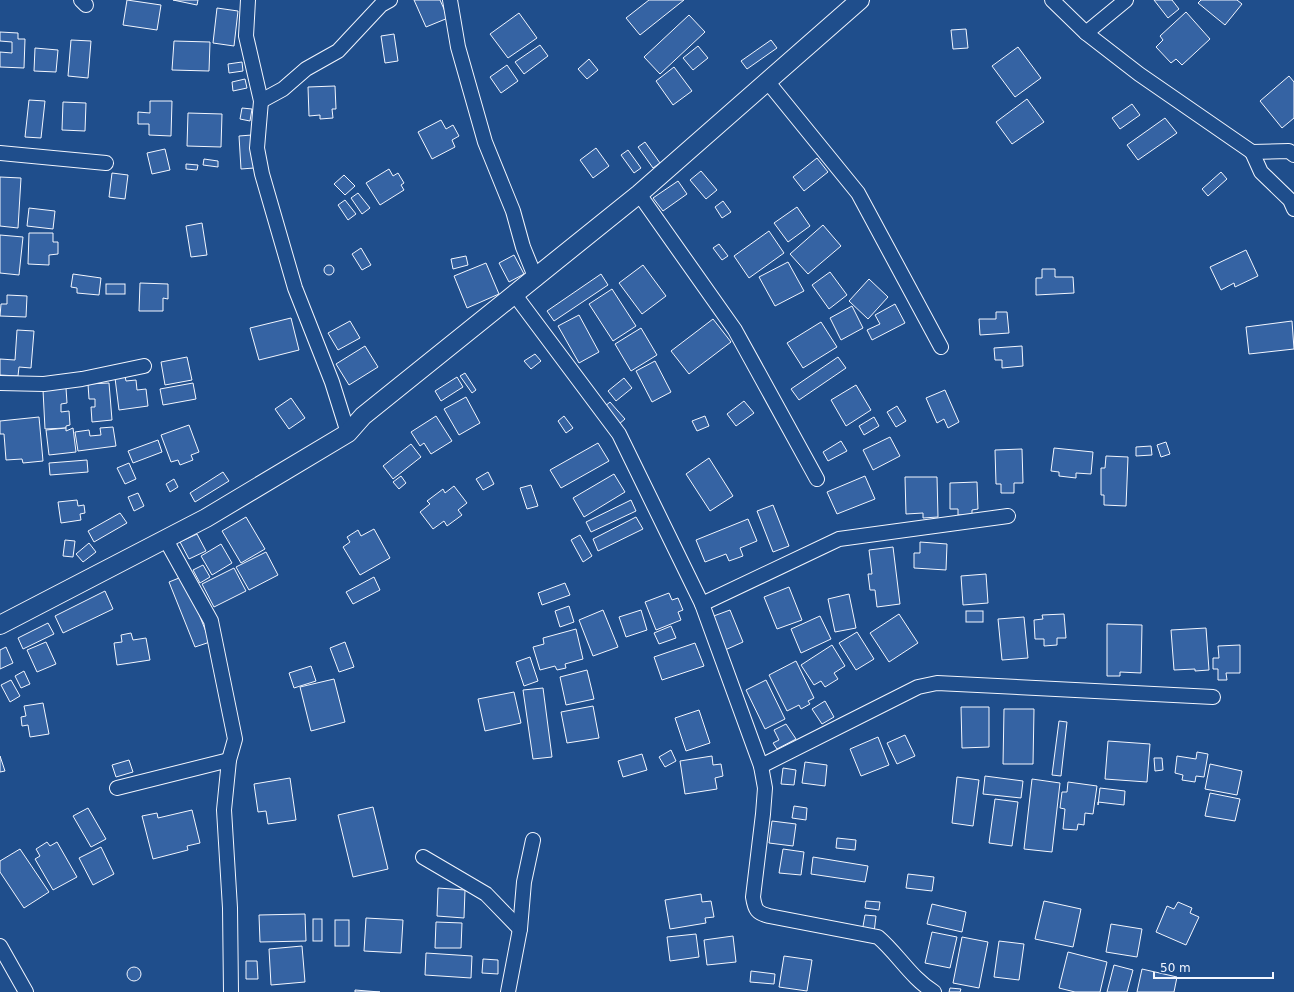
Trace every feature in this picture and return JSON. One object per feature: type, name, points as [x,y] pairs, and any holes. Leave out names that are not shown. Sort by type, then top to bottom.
[{"type":"street","points":[[248,0],[246,36],[261,101],[257,148],[262,174],[295,288],[332,382],[348,433]]},
{"type":"street","points":[[261,101],[283,89],[306,69],[338,51],[381,5],[390,0]]},
{"type":"street","points":[[450,0],[458,48],[486,142],[513,211],[523,247],[536,278]]},
{"type":"street","points":[[0,625],[206,518],[348,433],[363,416],[639,194],[860,0]]},
{"type":"street","points":[[1052,0],[1086,33],[1139,74],[1252,152],[1261,172],[1290,200],[1294,209]]},
{"type":"street","points":[[1086,33],[1126,0]]},
{"type":"street","points":[[767,81],[858,193],[941,346]]},
{"type":"street","points":[[1252,152],[1289,151],[1294,155]]},
{"type":"street","points":[[0,153],[106,162]]},
{"type":"street","points":[[639,194],[735,330],[817,479]]},
{"type":"street","points":[[515,295],[619,434],[702,604],[760,766],[765,788],[753,897],[755,908],[758,913],[878,937],[892,948],[922,985],[934,992]]},
{"type":"street","points":[[0,383],[44,384],[82,379],[144,366]]},
{"type":"street","points":[[702,604],[839,539],[1008,516]]},
{"type":"street","points":[[166,540],[211,621],[235,740],[229,760],[224,810],[230,908],[231,992]]},
{"type":"street","points":[[760,766],[918,687],[937,682],[1213,697]]},
{"type":"street","points":[[117,788],[229,760]]},
{"type":"street","points":[[508,992],[520,929],[524,882],[534,840]]},
{"type":"street","points":[[423,857],[486,894],[520,929]]},
{"type":"street","points":[[0,946],[26,992]]},
{"type":"building","points":[[127,0],[161,5],[157,30],[123,25]]},
{"type":"building","points":[[173,0],[198,0],[197,5]]},
{"type":"building","points":[[414,0],[440,0],[448,18],[426,27]]},
{"type":"building","points":[[649,0],[684,0],[640,35],[626,18]]},
{"type":"building","points":[[1154,0],[1172,0],[1179,9],[1168,18]]},
{"type":"building","points":[[1201,0],[1237,0],[1242,4],[1225,25],[1198,3]]},
{"type":"building","points":[[217,8],[238,11],[234,46],[213,43]]},
{"type":"building","points":[[1186,12],[1210,39],[1182,65],[1176,59],[1171,63],[1156,47],[1163,40],[1160,36]]},
{"type":"building","points":[[519,13],[537,38],[508,58],[490,34]]},
{"type":"building","points":[[689,15],[705,32],[660,74],[644,57]]},
{"type":"building","points":[[966,29],[968,48],[953,49],[951,30]]},
{"type":"building","points":[[0,32],[18,33],[18,39],[25,39],[24,68],[0,67],[0,52],[12,53],[12,42],[0,41]]},
{"type":"building","points":[[394,34],[398,61],[385,63],[381,36]]},
{"type":"building","points":[[71,40],[91,41],[88,78],[68,76]]},
{"type":"building","points":[[771,40],[777,48],[747,69],[741,61]]},
{"type":"building","points":[[174,41],[210,42],[209,71],[172,70]]},
{"type":"building","points":[[540,45],[548,56],[524,74],[515,62]]},
{"type":"building","points":[[698,46],[708,58],[693,70],[683,58]]},
{"type":"building","points":[[1018,47],[1041,78],[1015,97],[992,66]]},
{"type":"building","points":[[35,48],[58,50],[56,72],[34,71]]},
{"type":"building","points":[[589,59],[598,70],[587,79],[578,69]]},
{"type":"building","points":[[242,62],[243,71],[229,73],[228,64]]},
{"type":"building","points":[[507,65],[518,81],[501,93],[490,77]]},
{"type":"building","points":[[674,67],[692,91],[673,105],[656,81]]},
{"type":"building","points":[[1289,76],[1294,82],[1294,118],[1282,128],[1260,101]]},
{"type":"building","points":[[245,79],[247,88],[233,91],[232,82]]},
{"type":"building","points":[[335,86],[336,109],[332,109],[333,118],[320,119],[320,115],[309,116],[308,87]]},
{"type":"building","points":[[1027,99],[1044,122],[1012,144],[996,122]]},
{"type":"building","points":[[29,100],[45,101],[41,138],[25,137]]},
{"type":"building","points":[[150,101],[172,101],[171,136],[149,135],[149,124],[138,124],[138,112],[150,113]]},
{"type":"building","points":[[63,102],[86,103],[85,131],[62,130]]},
{"type":"building","points":[[1132,104],[1140,115],[1120,129],[1112,118]]},
{"type":"building","points":[[242,108],[252,109],[250,121],[240,119]]},
{"type":"building","points":[[188,113],[222,114],[221,147],[187,146]]},
{"type":"building","points":[[1165,118],[1177,133],[1138,160],[1127,145]]},
{"type":"building","points":[[441,120],[446,129],[453,125],[459,136],[452,140],[455,147],[432,159],[418,132]]},
{"type":"building","points":[[252,135],[254,168],[241,169],[239,136]]},
{"type":"building","points":[[645,142],[660,163],[653,168],[638,147]]},
{"type":"building","points":[[596,148],[609,166],[593,178],[580,160]]},
{"type":"building","points":[[165,149],[170,170],[152,174],[147,153]]},
{"type":"building","points":[[628,150],[641,168],[634,173],[621,155]]},
{"type":"building","points":[[817,158],[828,172],[804,191],[793,177]]},
{"type":"building","points":[[204,159],[218,161],[218,167],[203,165]]},
{"type":"building","points":[[186,164],[198,165],[197,170],[186,169]]},
{"type":"building","points":[[389,169],[393,176],[398,173],[404,183],[401,185],[404,190],[380,205],[366,183]]},
{"type":"building","points":[[701,171],[717,190],[706,199],[690,180]]},
{"type":"building","points":[[1221,172],[1227,179],[1208,196],[1202,189]]},
{"type":"building","points":[[112,173],[128,175],[125,199],[109,197]]},
{"type":"building","points":[[344,175],[355,186],[345,195],[334,184]]},
{"type":"building","points":[[0,177],[21,178],[18,228],[0,226]]},
{"type":"building","points":[[678,181],[687,194],[663,211],[653,198]]},
{"type":"building","points":[[358,193],[370,208],[362,214],[351,198]]},
{"type":"building","points":[[345,200],[356,214],[348,220],[338,205]]},
{"type":"building","points":[[723,201],[731,212],[722,218],[715,207]]},
{"type":"building","points":[[797,207],[810,226],[788,242],[774,223]]},
{"type":"building","points":[[29,208],[55,211],[53,229],[27,226]]},
{"type":"building","points":[[202,223],[207,255],[191,257],[186,226]]},
{"type":"building","points":[[823,225],[841,246],[808,274],[790,254]]},
{"type":"building","points":[[769,231],[784,253],[749,278],[734,256]]},
{"type":"building","points":[[29,233],[53,233],[53,242],[58,242],[58,254],[49,255],[49,265],[28,264]]},
{"type":"building","points":[[0,235],[23,237],[19,275],[0,273]]},
{"type":"building","points":[[719,244],[728,256],[722,260],[713,248]]},
{"type":"building","points":[[361,248],[371,265],[362,270],[352,254]]},
{"type":"building","points":[[1246,250],[1258,276],[1235,287],[1234,283],[1221,290],[1210,267]]},
{"type":"building","points":[[514,255],[524,274],[509,282],[499,263]]},
{"type":"building","points":[[466,256],[468,265],[453,269],[451,259]]},
{"type":"building","points":[[788,262],[804,291],[775,306],[759,277]]},
{"type":"building","points":[[486,263],[499,294],[467,308],[454,276]]},
{"type":"building","points":[[327,265],[331,265],[333,266],[333,274],[327,275],[324,272],[324,268]]},
{"type":"building","points":[[643,265],[666,296],[642,314],[619,283]]},
{"type":"building","points":[[1042,269],[1055,269],[1055,277],[1073,277],[1074,293],[1036,295],[1036,278],[1042,278]]},
{"type":"building","points":[[830,272],[847,295],[829,309],[812,285]]},
{"type":"building","points":[[73,274],[101,278],[99,295],[77,293],[77,288],[71,287]]},
{"type":"building","points":[[601,274],[608,285],[554,321],[547,311]]},
{"type":"building","points":[[869,279],[888,297],[868,319],[849,301]]},
{"type":"building","points":[[140,283],[168,284],[168,299],[163,298],[163,311],[139,311]]},
{"type":"building","points":[[106,284],[125,284],[125,294],[106,294]]},
{"type":"building","points":[[612,289],[636,326],[613,341],[589,304]]},
{"type":"building","points":[[7,295],[27,296],[26,317],[0,316],[1,304],[7,304]]},
{"type":"building","points":[[895,304],[905,323],[872,340],[867,330],[880,324],[875,315]]},
{"type":"building","points":[[852,306],[863,328],[841,340],[830,318]]},
{"type":"building","points":[[996,312],[1007,312],[1009,333],[980,335],[979,319],[996,319]]},
{"type":"building","points":[[579,315],[599,352],[579,363],[558,326]]},
{"type":"building","points":[[291,318],[299,350],[259,360],[250,328]]},
{"type":"building","points":[[713,319],[731,342],[689,374],[671,351]]},
{"type":"building","points":[[350,321],[360,338],[338,350],[328,333]]},
{"type":"building","points":[[1292,321],[1294,349],[1249,354],[1246,327]]},
{"type":"building","points":[[821,322],[837,347],[803,368],[787,343]]},
{"type":"building","points":[[641,328],[657,355],[631,371],[615,344]]},
{"type":"building","points":[[17,330],[34,331],[31,368],[19,367],[18,376],[0,375],[0,359],[15,360]]},
{"type":"building","points":[[365,346],[378,367],[349,385],[336,364]]},
{"type":"building","points":[[1022,346],[1023,366],[1002,368],[1002,360],[995,360],[994,348]]},
{"type":"building","points":[[535,354],[541,361],[531,369],[524,361]]},
{"type":"building","points":[[187,357],[192,380],[165,385],[161,362]]},
{"type":"building","points":[[838,357],[846,368],[799,400],[791,389]]},
{"type":"building","points":[[655,361],[671,392],[652,402],[636,371]]},
{"type":"building","points":[[465,373],[476,390],[472,393],[460,376]]},
{"type":"building","points":[[125,376],[126,381],[136,380],[137,390],[146,389],[148,406],[119,410],[115,378]]},
{"type":"building","points":[[457,377],[463,387],[441,401],[435,391]]},
{"type":"building","points":[[624,378],[632,388],[616,401],[608,391]]},
{"type":"building","points":[[109,383],[112,420],[92,422],[91,407],[95,407],[95,399],[89,399],[88,384]]},
{"type":"building","points":[[193,383],[196,399],[163,405],[160,389]]},
{"type":"building","points":[[856,385],[871,410],[846,426],[831,400]]},
{"type":"building","points":[[66,388],[67,403],[61,404],[61,412],[69,411],[70,425],[66,426],[66,428],[45,429],[43,390]]},
{"type":"building","points":[[945,390],[959,422],[948,428],[944,419],[937,423],[926,398]]},
{"type":"building","points":[[466,397],[480,423],[459,435],[444,409]]},
{"type":"building","points":[[291,398],[305,418],[289,429],[275,409]]},
{"type":"building","points":[[744,401],[754,413],[736,426],[727,414]]},
{"type":"building","points":[[610,402],[625,419],[619,424],[604,407]]},
{"type":"building","points":[[897,406],[906,421],[896,427],[887,412]]},
{"type":"building","points":[[436,416],[452,441],[431,454],[424,443],[420,446],[411,432]]},
{"type":"building","points":[[564,416],[573,428],[566,433],[558,421]]},
{"type":"building","points":[[705,416],[709,426],[697,431],[692,421]]},
{"type":"building","points":[[39,417],[43,461],[23,463],[22,459],[6,460],[4,434],[0,434],[0,421]]},
{"type":"building","points":[[874,417],[879,426],[864,435],[859,426]]},
{"type":"building","points":[[189,425],[199,452],[191,455],[193,460],[180,465],[178,460],[171,462],[161,435]]},
{"type":"building","points":[[113,427],[116,446],[78,451],[75,432],[89,430],[90,436],[101,435],[100,428]]},
{"type":"building","points":[[66,428],[66,431],[73,428],[76,452],[49,455],[46,430]]},
{"type":"building","points":[[890,437],[900,456],[873,470],[863,450]]},
{"type":"building","points":[[158,440],[162,452],[133,463],[128,451]]},
{"type":"building","points":[[841,441],[847,451],[828,461],[823,452]]},
{"type":"building","points":[[1166,442],[1170,454],[1161,457],[1157,445]]},
{"type":"building","points":[[598,443],[609,461],[561,488],[550,470]]},
{"type":"building","points":[[411,444],[421,457],[393,479],[383,466]]},
{"type":"building","points":[[1151,446],[1152,455],[1136,456],[1136,447]]},
{"type":"building","points":[[1054,448],[1093,452],[1091,474],[1076,473],[1076,478],[1059,476],[1059,472],[1051,471]]},
{"type":"building","points":[[1022,449],[1023,483],[1014,483],[1014,493],[1001,493],[1001,484],[996,484],[995,450]]},
{"type":"building","points":[[1106,456],[1128,457],[1126,506],[1104,505],[1104,495],[1101,495],[1101,468],[1105,468]]},
{"type":"building","points":[[709,458],[733,496],[710,511],[686,474]]},
{"type":"building","points":[[87,460],[88,472],[50,475],[49,463]]},
{"type":"building","points":[[129,463],[136,479],[125,484],[117,468]]},
{"type":"building","points":[[223,472],[229,481],[195,502],[190,493]]},
{"type":"building","points":[[488,472],[494,484],[483,490],[476,479]]},
{"type":"building","points":[[614,474],[625,492],[584,517],[573,498]]},
{"type":"building","points":[[401,476],[406,483],[399,489],[393,482]]},
{"type":"building","points":[[865,476],[875,499],[837,514],[827,492]]},
{"type":"building","points":[[905,477],[937,477],[938,517],[923,518],[923,513],[906,514]]},
{"type":"building","points":[[174,479],[178,487],[170,492],[166,484]]},
{"type":"building","points":[[977,482],[978,509],[972,510],[972,515],[958,515],[958,509],[950,509],[950,483]]},
{"type":"building","points":[[531,485],[538,506],[527,509],[520,488]]},
{"type":"building","points":[[454,486],[467,503],[458,510],[462,515],[447,526],[444,521],[433,529],[420,512],[430,504],[427,501],[443,489],[445,493]]},
{"type":"building","points":[[138,493],[144,506],[134,511],[128,497]]},
{"type":"building","points":[[77,500],[78,506],[84,505],[85,513],[80,514],[81,520],[61,523],[58,502]]},
{"type":"building","points":[[631,500],[636,511],[591,532],[586,522]]},
{"type":"building","points":[[773,505],[789,546],[773,552],[757,511]]},
{"type":"building","points":[[120,513],[127,523],[94,542],[88,531]]},
{"type":"building","points":[[246,517],[265,549],[241,563],[222,531]]},
{"type":"building","points":[[636,517],[643,529],[598,551],[593,539]]},
{"type":"building","points":[[748,519],[757,541],[740,548],[743,556],[729,561],[726,554],[705,562],[696,540]]},
{"type":"building","points":[[374,529],[390,558],[360,575],[343,547],[350,542],[347,537],[358,530],[361,536]]},
{"type":"building","points":[[197,534],[206,551],[189,559],[180,542]]},
{"type":"building","points":[[580,535],[592,556],[583,562],[571,540]]},
{"type":"building","points":[[65,540],[75,541],[73,557],[63,556]]},
{"type":"building","points":[[920,542],[947,544],[946,570],[914,568],[914,553],[920,553]]},
{"type":"building","points":[[89,543],[96,552],[83,562],[76,554]]},
{"type":"building","points":[[221,544],[232,563],[212,575],[201,556]]},
{"type":"building","points":[[893,547],[900,604],[877,607],[875,590],[870,590],[868,574],[872,574],[869,550]]},
{"type":"building","points":[[266,552],[278,575],[249,590],[236,567]]},
{"type":"building","points":[[203,565],[210,577],[200,583],[193,570]]},
{"type":"building","points":[[234,568],[246,591],[214,607],[202,584]]},
{"type":"building","points":[[986,574],[988,603],[963,605],[961,576]]},
{"type":"building","points":[[184,576],[210,642],[195,647],[169,582]]},
{"type":"building","points":[[374,577],[380,590],[353,604],[346,592]]},
{"type":"building","points":[[565,583],[570,595],[542,605],[538,593]]},
{"type":"building","points":[[789,587],[802,620],[777,629],[764,597]]},
{"type":"building","points":[[105,591],[113,609],[63,633],[55,616]]},
{"type":"building","points":[[669,593],[672,600],[678,598],[683,610],[678,612],[681,620],[656,630],[645,602]]},
{"type":"building","points":[[849,594],[856,628],[835,632],[828,599]]},
{"type":"building","points":[[569,606],[574,622],[560,627],[555,611]]},
{"type":"building","points":[[603,610],[618,647],[593,656],[579,620]]},
{"type":"building","points":[[641,610],[647,630],[626,637],[619,617]]},
{"type":"building","points":[[730,610],[743,642],[725,650],[711,617]]},
{"type":"building","points":[[966,611],[983,611],[983,622],[966,622]]},
{"type":"building","points":[[899,614],[918,643],[889,662],[870,633]]},
{"type":"building","points":[[1064,614],[1066,638],[1057,638],[1057,645],[1044,646],[1044,639],[1035,639],[1034,620],[1043,619],[1042,615]]},
{"type":"building","points":[[820,616],[831,639],[801,653],[791,629]]},
{"type":"building","points":[[1024,617],[1028,658],[1002,660],[998,619]]},
{"type":"building","points":[[48,623],[54,634],[23,649],[18,638]]},
{"type":"building","points":[[1107,624],[1142,625],[1141,673],[1120,672],[1120,676],[1107,676]]},
{"type":"building","points":[[671,626],[676,638],[659,644],[654,633]]},
{"type":"building","points":[[1206,628],[1209,670],[1174,670],[1171,630]]},
{"type":"building","points":[[576,629],[583,659],[565,664],[566,668],[557,670],[555,666],[540,670],[533,647],[544,644],[543,638]]},
{"type":"building","points":[[857,632],[874,659],[856,670],[839,643]]},
{"type":"building","points":[[131,633],[133,640],[146,638],[150,660],[117,665],[114,643],[122,642],[121,635]]},
{"type":"building","points":[[46,642],[56,664],[37,672],[27,650]]},
{"type":"building","points":[[345,642],[354,667],[339,672],[330,648]]},
{"type":"building","points":[[695,643],[704,666],[662,680],[654,657]]},
{"type":"building","points":[[832,645],[845,666],[834,673],[838,679],[825,687],[821,681],[814,685],[801,665]]},
{"type":"building","points":[[1240,645],[1240,673],[1226,673],[1227,680],[1218,680],[1218,669],[1213,669],[1213,658],[1219,658],[1218,646]]},
{"type":"building","points":[[6,647],[13,663],[0,669],[0,650]]},
{"type":"building","points":[[530,657],[538,681],[524,686],[516,662]]},
{"type":"building","points":[[796,661],[814,698],[808,701],[810,704],[801,709],[799,705],[787,711],[769,675]]},
{"type":"building","points":[[311,666],[316,681],[294,688],[289,673]]},
{"type":"building","points":[[587,670],[594,699],[566,705],[560,677]]},
{"type":"building","points":[[24,671],[30,684],[21,688],[15,676]]},
{"type":"building","points":[[334,679],[345,722],[311,731],[300,687]]},
{"type":"building","points":[[11,680],[20,696],[10,702],[1,685]]},
{"type":"building","points":[[766,680],[785,719],[765,729],[746,690]]},
{"type":"building","points":[[543,688],[552,757],[533,759],[523,690]]},
{"type":"building","points":[[514,692],[521,723],[485,731],[478,699]]},
{"type":"building","points":[[825,701],[834,717],[822,724],[812,709]]},
{"type":"building","points":[[43,703],[49,734],[30,737],[28,725],[22,726],[21,717],[26,716],[24,706]]},
{"type":"building","points":[[593,706],[599,738],[567,743],[561,712]]},
{"type":"building","points":[[961,707],[989,707],[989,747],[962,748]]},
{"type":"building","points":[[1004,709],[1034,709],[1033,764],[1003,764]]},
{"type":"building","points":[[699,710],[710,743],[686,751],[675,718]]},
{"type":"building","points":[[1059,721],[1067,722],[1061,776],[1052,775]]},
{"type":"building","points":[[786,724],[796,739],[777,749],[773,743],[779,740],[774,730]]},
{"type":"building","points":[[905,735],[915,756],[897,764],[887,743]]},
{"type":"building","points":[[878,737],[889,765],[861,776],[850,749]]},
{"type":"building","points":[[1108,741],[1150,744],[1147,782],[1105,779]]},
{"type":"building","points":[[671,750],[676,761],[665,767],[659,757]]},
{"type":"building","points":[[1197,752],[1208,754],[1204,777],[1196,776],[1195,782],[1182,780],[1183,775],[1175,773],[1177,756],[1196,759]]},
{"type":"building","points":[[642,754],[647,770],[623,777],[618,761]]},
{"type":"building","points":[[0,756],[5,771],[0,772]]},
{"type":"building","points":[[712,756],[713,765],[721,764],[723,776],[715,778],[717,789],[685,794],[680,761]]},
{"type":"building","points":[[1154,758],[1162,758],[1163,770],[1155,771]]},
{"type":"building","points":[[129,760],[133,772],[116,777],[112,765]]},
{"type":"building","points":[[805,762],[827,765],[825,786],[802,783]]},
{"type":"building","points":[[1210,764],[1242,771],[1237,795],[1205,789]]},
{"type":"building","points":[[783,768],[796,770],[794,785],[781,784]]},
{"type":"building","points":[[985,776],[1023,781],[1021,798],[983,794]]},
{"type":"building","points":[[957,777],[979,780],[973,826],[952,823]]},
{"type":"building","points":[[290,778],[296,820],[268,824],[266,811],[258,812],[254,784]]},
{"type":"building","points":[[1032,779],[1060,783],[1052,852],[1024,849]]},
{"type":"building","points":[[1068,782],[1097,786],[1093,814],[1085,813],[1084,825],[1078,824],[1077,830],[1063,829],[1065,809],[1060,808],[1062,792],[1067,792]]},
{"type":"building","points":[[1100,788],[1125,791],[1124,805],[1098,802]]},
{"type":"building","points":[[1210,793],[1240,799],[1235,821],[1205,816]]},
{"type":"building","points":[[995,799],[1018,802],[1012,846],[989,843]]},
{"type":"building","points":[[794,806],[807,808],[806,820],[792,818]]},
{"type":"building","points":[[373,807],[388,869],[353,877],[338,815]]},
{"type":"building","points":[[88,808],[106,839],[91,847],[73,816]]},
{"type":"building","points":[[192,810],[200,843],[187,846],[188,850],[153,859],[142,816],[157,813],[158,818]]},
{"type":"building","points":[[772,821],[796,824],[793,846],[769,843]]},
{"type":"building","points":[[837,838],[856,840],[855,850],[836,848]]},
{"type":"building","points":[[47,842],[50,846],[57,842],[77,877],[53,890],[35,859],[40,856],[36,849]]},
{"type":"building","points":[[101,847],[114,874],[93,885],[79,858]]},
{"type":"building","points":[[20,849],[49,892],[24,908],[0,872],[0,861]]},
{"type":"building","points":[[783,849],[804,852],[801,875],[779,873]]},
{"type":"building","points":[[813,857],[868,866],[865,882],[811,874]]},
{"type":"building","points":[[908,874],[934,877],[932,891],[906,888]]},
{"type":"building","points":[[438,888],[465,890],[464,918],[437,916]]},
{"type":"building","points":[[701,894],[702,902],[711,901],[714,917],[705,918],[706,923],[670,929],[665,900]]},
{"type":"building","points":[[866,901],[880,902],[879,910],[865,908]]},
{"type":"building","points":[[1044,901],[1081,909],[1073,947],[1035,939]]},
{"type":"building","points":[[1178,902],[1192,908],[1190,913],[1199,917],[1186,945],[1156,932],[1167,906],[1174,909]]},
{"type":"building","points":[[932,904],[966,912],[962,932],[927,924]]},
{"type":"building","points":[[305,914],[306,941],[260,942],[259,915]]},
{"type":"building","points":[[865,915],[876,916],[874,933],[862,932]]},
{"type":"building","points":[[366,918],[403,920],[401,953],[364,951]]},
{"type":"building","points":[[313,919],[322,919],[322,941],[313,941]]},
{"type":"building","points":[[335,920],[349,920],[349,946],[335,946]]},
{"type":"building","points":[[436,922],[462,923],[461,948],[435,948]]},
{"type":"building","points":[[1111,924],[1142,929],[1137,957],[1106,952]]},
{"type":"building","points":[[932,932],[957,937],[950,968],[925,963]]},
{"type":"building","points":[[696,934],[699,957],[670,961],[667,937]]},
{"type":"building","points":[[733,936],[736,962],[707,965],[704,940]]},
{"type":"building","points":[[962,937],[988,942],[979,988],[953,983]]},
{"type":"building","points":[[999,941],[1024,944],[1019,980],[994,977]]},
{"type":"building","points":[[302,946],[305,982],[271,985],[269,949]]},
{"type":"building","points":[[1068,952],[1107,962],[1100,992],[1075,992],[1059,988]]},
{"type":"building","points":[[426,953],[472,956],[471,978],[425,975]]},
{"type":"building","points":[[784,956],[812,960],[807,991],[779,987]]},
{"type":"building","points":[[483,959],[498,960],[498,974],[482,973]]},
{"type":"building","points":[[246,961],[257,961],[258,979],[246,979]]},
{"type":"building","points":[[1114,965],[1133,970],[1127,992],[1107,992]]},
{"type":"building","points":[[134,967],[139,969],[141,974],[139,979],[134,981],[129,979],[127,974],[129,969]]},
{"type":"building","points":[[1142,969],[1177,977],[1174,992],[1137,992]]},
{"type":"building","points":[[751,971],[775,974],[774,984],[750,982]]},
{"type":"building","points":[[950,988],[961,989],[960,992],[949,992]]},
{"type":"building","points":[[355,990],[380,992],[355,992]]}]
